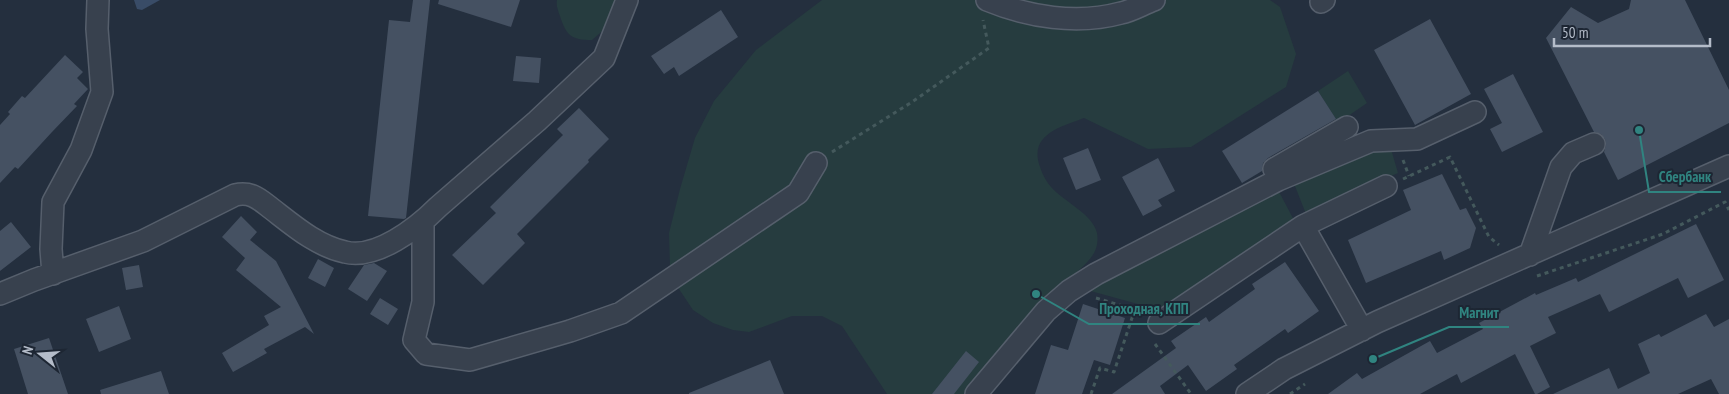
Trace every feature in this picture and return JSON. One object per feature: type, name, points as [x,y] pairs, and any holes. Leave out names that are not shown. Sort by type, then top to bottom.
[{"type":"street","points":[[53,274],[51,249],[54,202],[81,150],[102,92],[97,29],[98,0]]},
{"type":"street","points":[[0,294],[143,241],[235,195],[254,196],[303,232],[326,246],[346,253],[366,252],[398,240],[423,222],[537,121],[604,58],[627,0]]},
{"type":"street","points":[[985,10],[1055,18],[1082,18],[1121,13],[1154,0]]},
{"type":"street","points":[[976,394],[1046,311],[1069,291],[1096,274],[1278,180],[1371,141],[1417,139],[1475,112]]},
{"type":"street","points":[[1229,205],[1232,194],[1347,127]]},
{"type":"street","points":[[1530,255],[1561,167],[1573,153],[1594,144]]},
{"type":"street","points":[[423,222],[423,302],[414,340],[426,354],[470,360],[570,331],[621,313],[798,193],[816,162]]},
{"type":"street","points":[[1247,394],[1284,369],[1362,330],[1530,255],[1727,171]]},
{"type":"street","points":[[1159,323],[1303,226],[1386,186]]},
{"type":"street","points":[[1303,226],[1362,330]]},
{"type":"path","points":[[816,162],[912,102],[988,48],[985,10]]},
{"type":"path","points":[[1386,186],[1450,157],[1488,237],[1504,250]]},
{"type":"path","points":[[1533,278],[1663,234],[1725,202],[1729,210]]},
{"type":"path","points":[[1089,296],[1152,314],[1159,323],[1155,343],[1191,394]]},
{"type":"path","points":[[1091,394],[1100,368],[1114,372],[1135,310]]},
{"type":"path","points":[[1290,394],[1313,379]]},
{"type":"green space","points":[[557,0],[620,0],[607,27],[592,40],[579,39],[567,32],[558,10]]},
{"type":"green space","points":[[822,0],[1270,0],[1280,7],[1296,54],[1286,87],[1191,147],[1148,149],[1084,118],[1051,132],[1039,145],[1040,167],[1051,187],[1084,214],[1094,226],[1098,239],[1093,255],[972,389],[964,394],[887,394],[842,326],[822,316],[792,316],[749,332],[733,330],[713,323],[693,310],[679,289],[670,266],[669,233],[680,189],[695,138],[714,101],[756,50]]},
{"type":"green space","points":[[1348,71],[1367,103],[1338,123],[1318,91]]},
{"type":"green space","points":[[1373,149],[1391,149],[1398,173],[1306,214],[1293,181]]},
{"type":"green space","points":[[1276,186],[1296,224],[1161,316],[1156,309],[1087,290]]},
{"type":"water","points":[[134,0],[160,0],[142,10],[137,9]]},
{"type":"building","points":[[413,0],[430,0],[406,218],[368,216],[389,20],[410,22]]},
{"type":"building","points":[[439,0],[520,0],[511,27],[438,4]]},
{"type":"building","points":[[1631,0],[1685,0],[1729,90],[1729,123],[1618,180],[1604,152],[1605,139],[1601,134],[1594,132],[1546,38],[1571,7],[1598,23],[1629,9]]},
{"type":"building","points":[[721,10],[738,37],[679,76],[674,67],[664,74],[651,56]]},
{"type":"building","points":[[1430,19],[1471,94],[1415,125],[1374,50]]},
{"type":"building","points":[[65,55],[83,72],[77,78],[88,89],[74,104],[77,106],[18,169],[15,167],[0,183],[0,125],[22,96],[25,98]]},
{"type":"building","points":[[516,56],[541,58],[539,83],[513,81]]},
{"type":"building","points":[[1513,74],[1543,132],[1502,152],[1490,129],[1502,123],[1484,89]]},
{"type":"building","points":[[1318,91],[1336,119],[1268,158],[1263,163],[1262,171],[1242,183],[1222,151]]},
{"type":"building","points":[[579,108],[609,139],[588,160],[589,162],[517,234],[525,243],[483,285],[452,255],[496,213],[490,207],[563,135],[557,129]]},
{"type":"building","points":[[1088,148],[1101,180],[1076,190],[1063,158]]},
{"type":"building","points":[[1158,158],[1175,191],[1158,200],[1162,206],[1143,216],[1122,177]]},
{"type":"building","points":[[1442,174],[1460,210],[1466,208],[1476,228],[1470,248],[1444,260],[1441,251],[1366,283],[1348,240],[1411,210],[1403,190]]},
{"type":"building","points":[[241,216],[257,232],[250,240],[276,261],[314,334],[305,327],[264,349],[267,353],[233,372],[222,353],[269,325],[264,316],[281,307],[236,270],[245,258],[222,237]]},
{"type":"building","points":[[11,222],[31,247],[0,271],[0,231]]},
{"type":"building","points":[[1696,224],[1724,280],[1688,298],[1678,278],[1609,312],[1600,294],[1548,317],[1556,333],[1530,346],[1550,387],[1537,394],[1535,394],[1515,354],[1461,383],[1457,374],[1420,394],[1328,394],[1357,373],[1362,379],[1430,341],[1437,353],[1483,329],[1479,323],[1535,293],[1536,295],[1576,278],[1578,282]]},
{"type":"building","points":[[318,259],[334,268],[325,287],[308,278]]},
{"type":"building","points":[[1285,262],[1319,311],[1288,333],[1285,329],[1234,365],[1237,369],[1206,391],[1188,365],[1160,386],[1165,394],[1112,394],[1176,348],[1171,341],[1206,317],[1209,322],[1255,289],[1252,284]]},
{"type":"building","points":[[374,263],[387,271],[367,301],[348,289],[364,265]]},
{"type":"building","points":[[139,265],[143,287],[126,290],[122,268]]},
{"type":"building","points":[[380,298],[398,309],[388,325],[370,314]]},
{"type":"building","points":[[1083,304],[1125,318],[1110,365],[1094,360],[1082,394],[1035,394],[1051,345],[1068,350]]},
{"type":"building","points":[[119,306],[131,339],[99,352],[86,319]]},
{"type":"building","points":[[1706,314],[1714,327],[1729,319],[1729,394],[1719,394],[1711,379],[1678,394],[1553,394],[1609,368],[1618,389],[1650,373],[1638,344],[1659,334],[1661,337]]},
{"type":"building","points":[[49,338],[68,394],[28,394],[14,349]]},
{"type":"building","points":[[966,351],[979,362],[954,394],[932,394]]},
{"type":"building","points":[[770,360],[784,394],[689,394],[689,393]]},
{"type":"building","points":[[161,371],[169,394],[101,394],[100,390]]},
{"type":"place","name":"Сбербанк","points":[[1639,130]]},
{"type":"place","name":"Проходная, КПП","points":[[1036,294]]},
{"type":"place","name":"Магнит","points":[[1373,359]]}]
